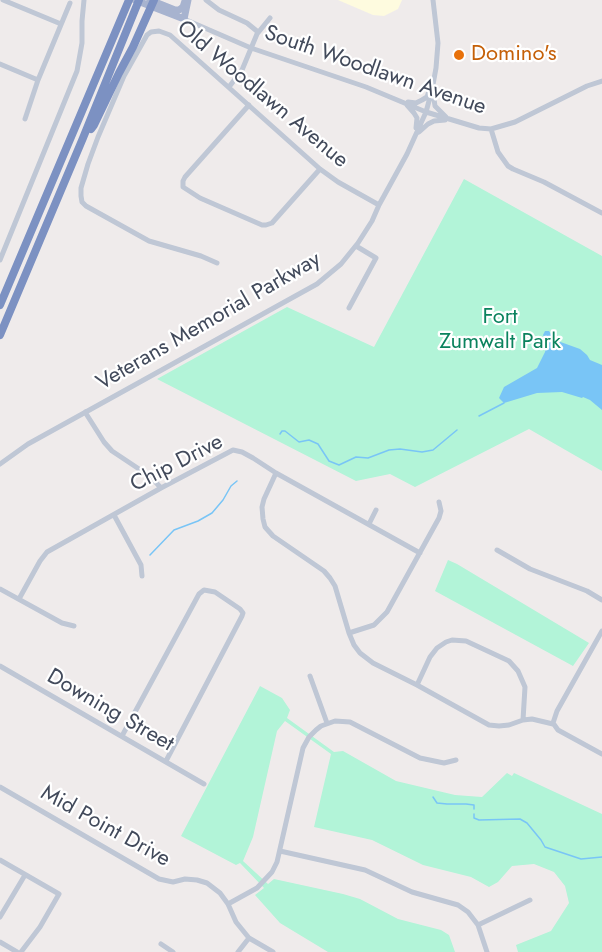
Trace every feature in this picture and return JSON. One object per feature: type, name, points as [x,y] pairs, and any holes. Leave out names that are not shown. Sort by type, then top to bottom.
[{"type":"highway","points":[[0,305],[129,0]]},
{"type":"highway","points":[[0,335],[83,138],[137,0]]},
{"type":"highway","points":[[83,138],[94,125],[133,47],[152,0]]},
{"type":"main road","name":"South Woodlawn Avenue","points":[[137,0],[184,19]]},
{"type":"main road","points":[[152,0],[169,11],[179,10],[187,0]]},
{"type":"main road","points":[[184,19],[187,0]]},
{"type":"street","points":[[3,0],[61,24]]},
{"type":"street","points":[[0,260],[76,71],[82,43],[84,0]]},
{"type":"street","points":[[206,0],[219,10],[247,23],[258,32]]},
{"type":"street","name":"Veterans Memorial Parkway","points":[[0,464],[28,444],[316,284],[341,264],[356,246],[372,220],[426,112],[434,81],[438,43],[433,0]]},
{"type":"street","points":[[25,119],[69,3]]},
{"type":"street","points":[[229,87],[242,70],[258,32],[270,18]]},
{"type":"street","name":"South Woodlawn Avenue","points":[[184,19],[251,48],[366,87],[426,112],[468,125],[491,129],[515,122],[587,86],[602,81]]},
{"type":"street","name":"Old Woodlawn Avenue","points":[[217,263],[201,256],[150,242],[82,202],[81,188],[88,164],[120,86],[147,35],[155,31],[170,35],[320,169],[338,182],[379,204]]},
{"type":"street","points":[[0,64],[38,80]]},
{"type":"street","points":[[404,102],[416,103],[427,97],[434,81]]},
{"type":"street","points":[[434,81],[435,106],[450,119]]},
{"type":"street","points":[[404,102],[417,117],[415,136]]},
{"type":"street","points":[[249,105],[185,177],[183,187],[200,198],[266,225],[279,216],[320,169]]},
{"type":"street","points":[[415,136],[434,121],[450,119]]},
{"type":"street","points":[[491,129],[498,152],[508,166],[602,213]]},
{"type":"street","points":[[349,308],[376,258],[356,246]]},
{"type":"street","points":[[86,412],[112,451],[152,477],[161,488]]},
{"type":"street","name":"Chip Drive","points":[[19,599],[47,552],[232,450],[253,458],[420,553]]},
{"type":"street","points":[[276,473],[262,507],[265,527],[273,536],[324,571],[330,578],[335,586],[349,633],[356,647],[365,657],[489,725],[504,726],[532,719],[553,724],[558,730],[602,754]]},
{"type":"street","points":[[349,633],[371,626],[385,615],[439,518],[441,511],[439,502]]},
{"type":"street","points":[[369,524],[376,510]]},
{"type":"street","points":[[114,515],[141,565],[142,576]]},
{"type":"street","points":[[254,520],[262,519]]},
{"type":"street","points":[[497,550],[530,569],[587,591],[602,600]]},
{"type":"street","points":[[0,589],[62,623],[74,626]]},
{"type":"street","points":[[122,736],[199,594],[204,590],[215,592],[243,613],[166,761]]},
{"type":"street","points":[[553,724],[557,711],[602,631]]},
{"type":"street","points":[[450,633],[452,640]]},
{"type":"street","points":[[417,685],[434,650],[452,640],[463,640],[508,662],[521,676],[525,687],[523,720]]},
{"type":"street","name":"Downing Street","points":[[0,666],[204,784]]},
{"type":"street","points":[[310,676],[327,723]]},
{"type":"street","points":[[228,904],[251,892],[272,872],[280,851],[303,748],[316,730],[327,723],[350,722],[420,758],[444,763],[456,760]]},
{"type":"street","name":"Mid Point Drive","points":[[0,787],[159,879],[173,882],[185,879],[207,883],[220,893],[236,922],[249,938],[273,952]]},
{"type":"street","points":[[280,851],[365,870],[412,892],[458,905],[468,912],[478,925],[487,952]]},
{"type":"street","points":[[0,860],[59,894],[40,927],[19,952],[0,942]]},
{"type":"street","points":[[0,917],[25,875]]},
{"type":"street","points":[[478,925],[530,900]]},
{"type":"street","points":[[238,952],[249,938]]},
{"type":"street","points":[[161,944],[173,952]]},
{"type":"shaded area","points":[[338,0],[402,0],[398,9],[384,16],[373,15]]},
{"type":"green space","name":"Fort Zumwalt Park","points":[[464,179],[602,256],[602,471],[529,429],[415,487],[390,474],[356,481],[157,379],[287,307],[374,347]]},
{"type":"green space","points":[[448,560],[589,643],[573,666],[435,591]]},
{"type":"green space","points":[[260,686],[282,698],[290,710],[287,718],[334,752],[343,751],[396,781],[455,795],[482,797],[507,773],[512,776],[514,773],[602,814],[602,952],[518,952],[516,945],[551,931],[569,903],[565,886],[554,872],[534,864],[512,866],[498,882],[489,887],[471,877],[423,865],[372,840],[314,827],[331,754],[285,721],[277,731],[253,837],[243,861],[268,884],[274,879],[343,894],[360,899],[398,919],[441,930],[449,935],[455,952],[328,952],[280,923],[255,895],[264,888],[240,863],[236,865],[181,836]]},
{"type":"water","points":[[545,331],[549,331],[555,340],[580,349],[590,360],[602,365],[602,410],[590,400],[562,392],[537,393],[504,403],[499,398],[504,387],[537,368],[547,343],[543,335]]},
{"type":"waterway","points":[[479,416],[504,403]]},
{"type":"waterway","points":[[280,434],[285,431],[299,442],[309,440],[318,444],[329,461],[339,465],[356,457],[368,458],[389,450],[422,452],[433,450],[457,430]]},
{"type":"waterway","points":[[150,555],[174,530],[212,513],[237,481]]},
{"type":"waterway","points":[[433,797],[437,803],[474,805],[474,809]]},
{"type":"waterway","points":[[474,814],[474,818],[479,820],[520,819],[527,823],[545,847],[581,859],[602,857]]},
{"type":"place","name":"Domino's","points":[[459,55]]}]
